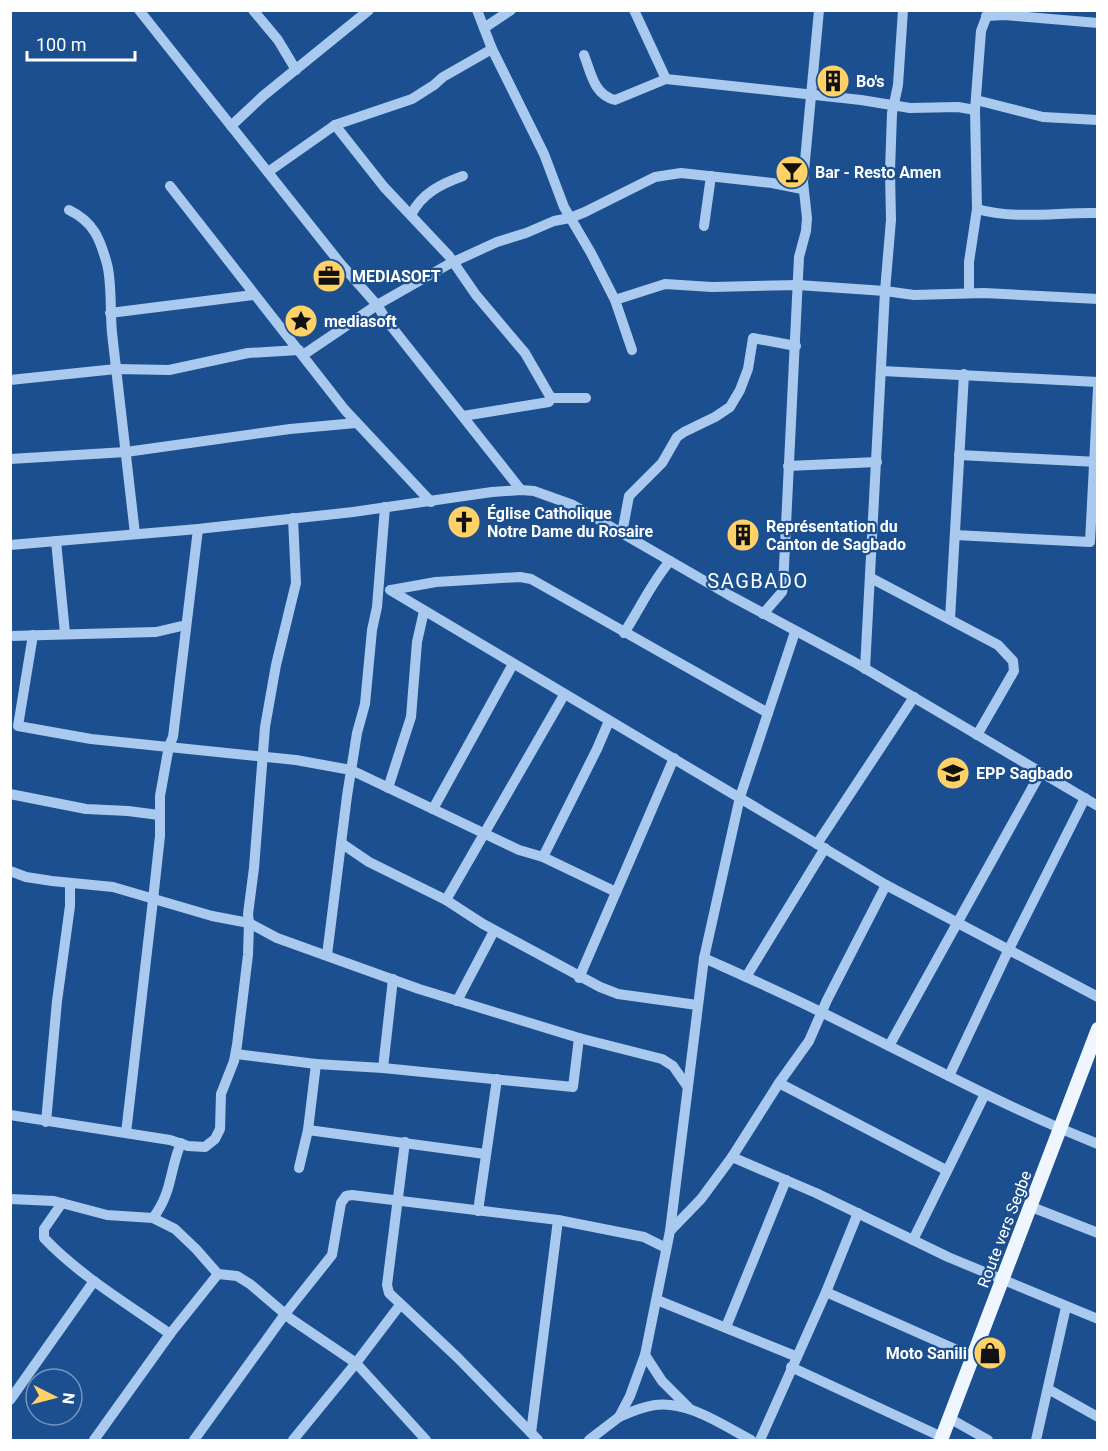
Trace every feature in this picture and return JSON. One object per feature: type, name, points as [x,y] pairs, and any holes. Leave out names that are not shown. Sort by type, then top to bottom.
[{"type":"main road","name":"Route vers Segbe","points":[[942,1439],[1098,1029]]},
{"type":"street","points":[[139,10],[377,305],[387,321],[521,490]]},
{"type":"street","points":[[253,10],[278,40],[296,70]]},
{"type":"street","points":[[231,126],[263,96],[369,10]]},
{"type":"street","points":[[477,10],[492,49],[544,154],[570,218],[615,300],[632,350]]},
{"type":"street","points":[[484,28],[511,10]]},
{"type":"street","points":[[633,10],[666,79]]},
{"type":"street","points":[[763,614],[782,592],[783,587],[799,257],[807,224],[802,189],[819,10]]},
{"type":"street","points":[[865,669],[885,291],[891,220],[890,171],[893,105],[898,85],[903,10]]},
{"type":"street","points":[[969,293],[969,262],[977,209],[975,105],[981,31],[988,13],[1098,23]]},
{"type":"street","points":[[268,172],[335,125],[412,99],[443,77],[492,49]]},
{"type":"street","points":[[584,55],[602,95],[615,100],[666,79],[811,94],[910,108],[975,105],[1043,117],[1098,120]]},
{"type":"street","points":[[335,125],[384,188],[411,214],[453,262],[476,296],[525,353],[551,398]]},
{"type":"street","points":[[10,380],[116,369],[169,370],[248,353],[301,352],[453,262],[497,242],[554,221],[570,218],[622,195],[655,177],[681,173],[772,183],[802,189]]},
{"type":"street","points":[[411,214],[428,193],[463,176]]},
{"type":"street","points":[[704,226],[711,176]]},
{"type":"street","points":[[170,186],[253,295],[356,423],[431,502]]},
{"type":"street","points":[[977,209],[988,213],[1041,215],[1098,213]]},
{"type":"street","points":[[69,210],[88,221],[101,246],[108,268],[110,313],[135,534]]},
{"type":"street","points":[[615,300],[665,284],[720,287],[798,285],[914,295],[969,293],[1098,299]]},
{"type":"street","points":[[110,313],[253,295]]},
{"type":"street","points":[[622,533],[629,496],[662,463],[677,437],[730,407],[748,369],[753,338],[796,346]]},
{"type":"street","points":[[882,371],[1098,382]]},
{"type":"street","points":[[950,619],[963,374]]},
{"type":"street","points":[[955,535],[1090,542],[1096,462],[1098,388]]},
{"type":"street","points":[[463,416],[549,402],[551,398]]},
{"type":"street","points":[[551,398],[586,398]]},
{"type":"street","points":[[10,459],[126,452],[282,430],[356,423]]},
{"type":"street","points":[[959,454],[1096,462]]},
{"type":"street","points":[[788,466],[877,462]]},
{"type":"street","points":[[10,545],[198,529],[521,490],[534,491],[561,499],[622,533],[914,697],[1098,806]]},
{"type":"street","points":[[327,955],[351,770],[357,733],[365,704],[385,507]]},
{"type":"street","points":[[10,1115],[205,1147],[215,1139],[220,1129],[221,1095],[236,1054],[242,1016],[250,891],[254,868],[265,726],[276,665],[296,583],[293,518]]},
{"type":"street","points":[[126,1133],[160,836],[160,796],[169,746],[173,737],[198,529]]},
{"type":"street","points":[[56,541],[65,633]]},
{"type":"street","points":[[624,633],[637,614],[652,583],[670,561]]},
{"type":"street","points":[[390,590],[436,582],[525,577],[768,713]]},
{"type":"street","points":[[871,578],[998,645],[1008,654],[1014,670],[977,735]]},
{"type":"street","points":[[378,587],[390,590],[886,885],[1098,997]]},
{"type":"street","points":[[388,788],[411,717],[417,642],[424,611]]},
{"type":"street","points":[[10,636],[156,632],[186,625]]},
{"type":"street","points":[[619,1417],[630,1396],[645,1354],[657,1300],[670,1231],[704,958],[740,797],[795,632]]},
{"type":"street","points":[[33,635],[18,726],[91,739],[296,760],[351,770],[484,834],[519,850],[543,857],[616,892]]},
{"type":"street","points":[[432,809],[513,664]]},
{"type":"street","points":[[446,900],[564,695]]},
{"type":"street","points":[[746,977],[821,846],[914,697]]},
{"type":"street","points":[[543,857],[609,720]]},
{"type":"street","points":[[579,978],[674,758]]},
{"type":"street","points":[[889,1046],[1041,772]]},
{"type":"street","points":[[10,794],[86,808],[159,816]]},
{"type":"street","points":[[949,1076],[1008,951],[1085,798]]},
{"type":"street","points":[[341,843],[369,862],[446,900],[494,931],[579,978],[618,994],[697,1005]]},
{"type":"street","points":[[10,871],[26,877],[113,887],[212,916],[249,923],[277,938],[457,1001],[579,1038],[662,1059],[673,1066],[687,1086]]},
{"type":"street","points":[[46,1122],[50,1063],[70,906],[70,883]]},
{"type":"street","points":[[670,1231],[693,1209],[732,1157],[778,1083],[809,1041],[886,885]]},
{"type":"street","points":[[457,1001],[494,931]]},
{"type":"street","points":[[704,958],[822,1012],[985,1094],[1098,1144]]},
{"type":"street","points":[[383,1068],[393,979]]},
{"type":"street","points":[[236,1054],[316,1064],[383,1068],[573,1087],[579,1038]]},
{"type":"street","points":[[299,1168],[308,1130],[316,1064]]},
{"type":"street","points":[[478,1211],[497,1079]]},
{"type":"street","points":[[778,1083],[946,1170]]},
{"type":"street","points":[[913,1240],[985,1094]]},
{"type":"street","points":[[308,1130],[485,1154]]},
{"type":"street","points":[[405,1142],[387,1285],[389,1293],[458,1358],[534,1436]]},
{"type":"street","points":[[153,1218],[170,1188],[175,1156],[181,1143]]},
{"type":"street","points":[[732,1157],[858,1213],[1001,1281],[1098,1319]]},
{"type":"street","points":[[726,1328],[786,1180]]},
{"type":"street","points":[[194,1440],[285,1314],[332,1255],[341,1203],[346,1196],[558,1220],[644,1237],[666,1248]]},
{"type":"street","points":[[10,1199],[54,1201],[107,1215],[153,1218],[175,1229],[218,1274],[237,1276],[250,1284],[285,1314],[356,1364],[426,1440]]},
{"type":"street","points":[[62,1203],[44,1229],[44,1238],[64,1258],[94,1281],[170,1334]]},
{"type":"street","points":[[1029,1206],[1098,1233]]},
{"type":"street","points":[[760,1440],[793,1361],[826,1292],[858,1213]]},
{"type":"street","points":[[534,1436],[558,1220]]},
{"type":"street","points":[[95,1440],[170,1334],[218,1274]]},
{"type":"street","points":[[10,1400],[94,1281]]},
{"type":"street","points":[[826,1292],[973,1357]]},
{"type":"street","points":[[657,1300],[726,1328],[942,1439]]},
{"type":"street","points":[[293,1440],[356,1364],[400,1305]]},
{"type":"street","points":[[1036,1440],[1066,1307]]},
{"type":"street","points":[[645,1354],[662,1381],[690,1409]]},
{"type":"street","points":[[1048,1389],[1098,1417]]},
{"type":"street","points":[[589,1440],[619,1417],[653,1406],[675,1406],[690,1409],[751,1440]]},
{"type":"street","points":[[949,1418],[988,1440]]},
{"type":"place","name":"Bo's","points":[[833,81]]},
{"type":"place","name":"Bar - Resto Amen","points":[[792,172]]},
{"type":"place","name":"MEDIASOFT","points":[[329,276]]},
{"type":"place","name":"mediasoft","points":[[301,321]]},
{"type":"place","name":"Église Catholique Notre Dame du Rosaire","points":[[464,522]]},
{"type":"place","name":"Représentation du Canton de Sagbado","points":[[743,535]]},
{"type":"place","name":"EPP Sagbado","points":[[953,773]]},
{"type":"place","name":"Moto Sanili","points":[[990,1353]]},
{"type":"district","name":"SAGBADO","points":[[758,581]]}]
